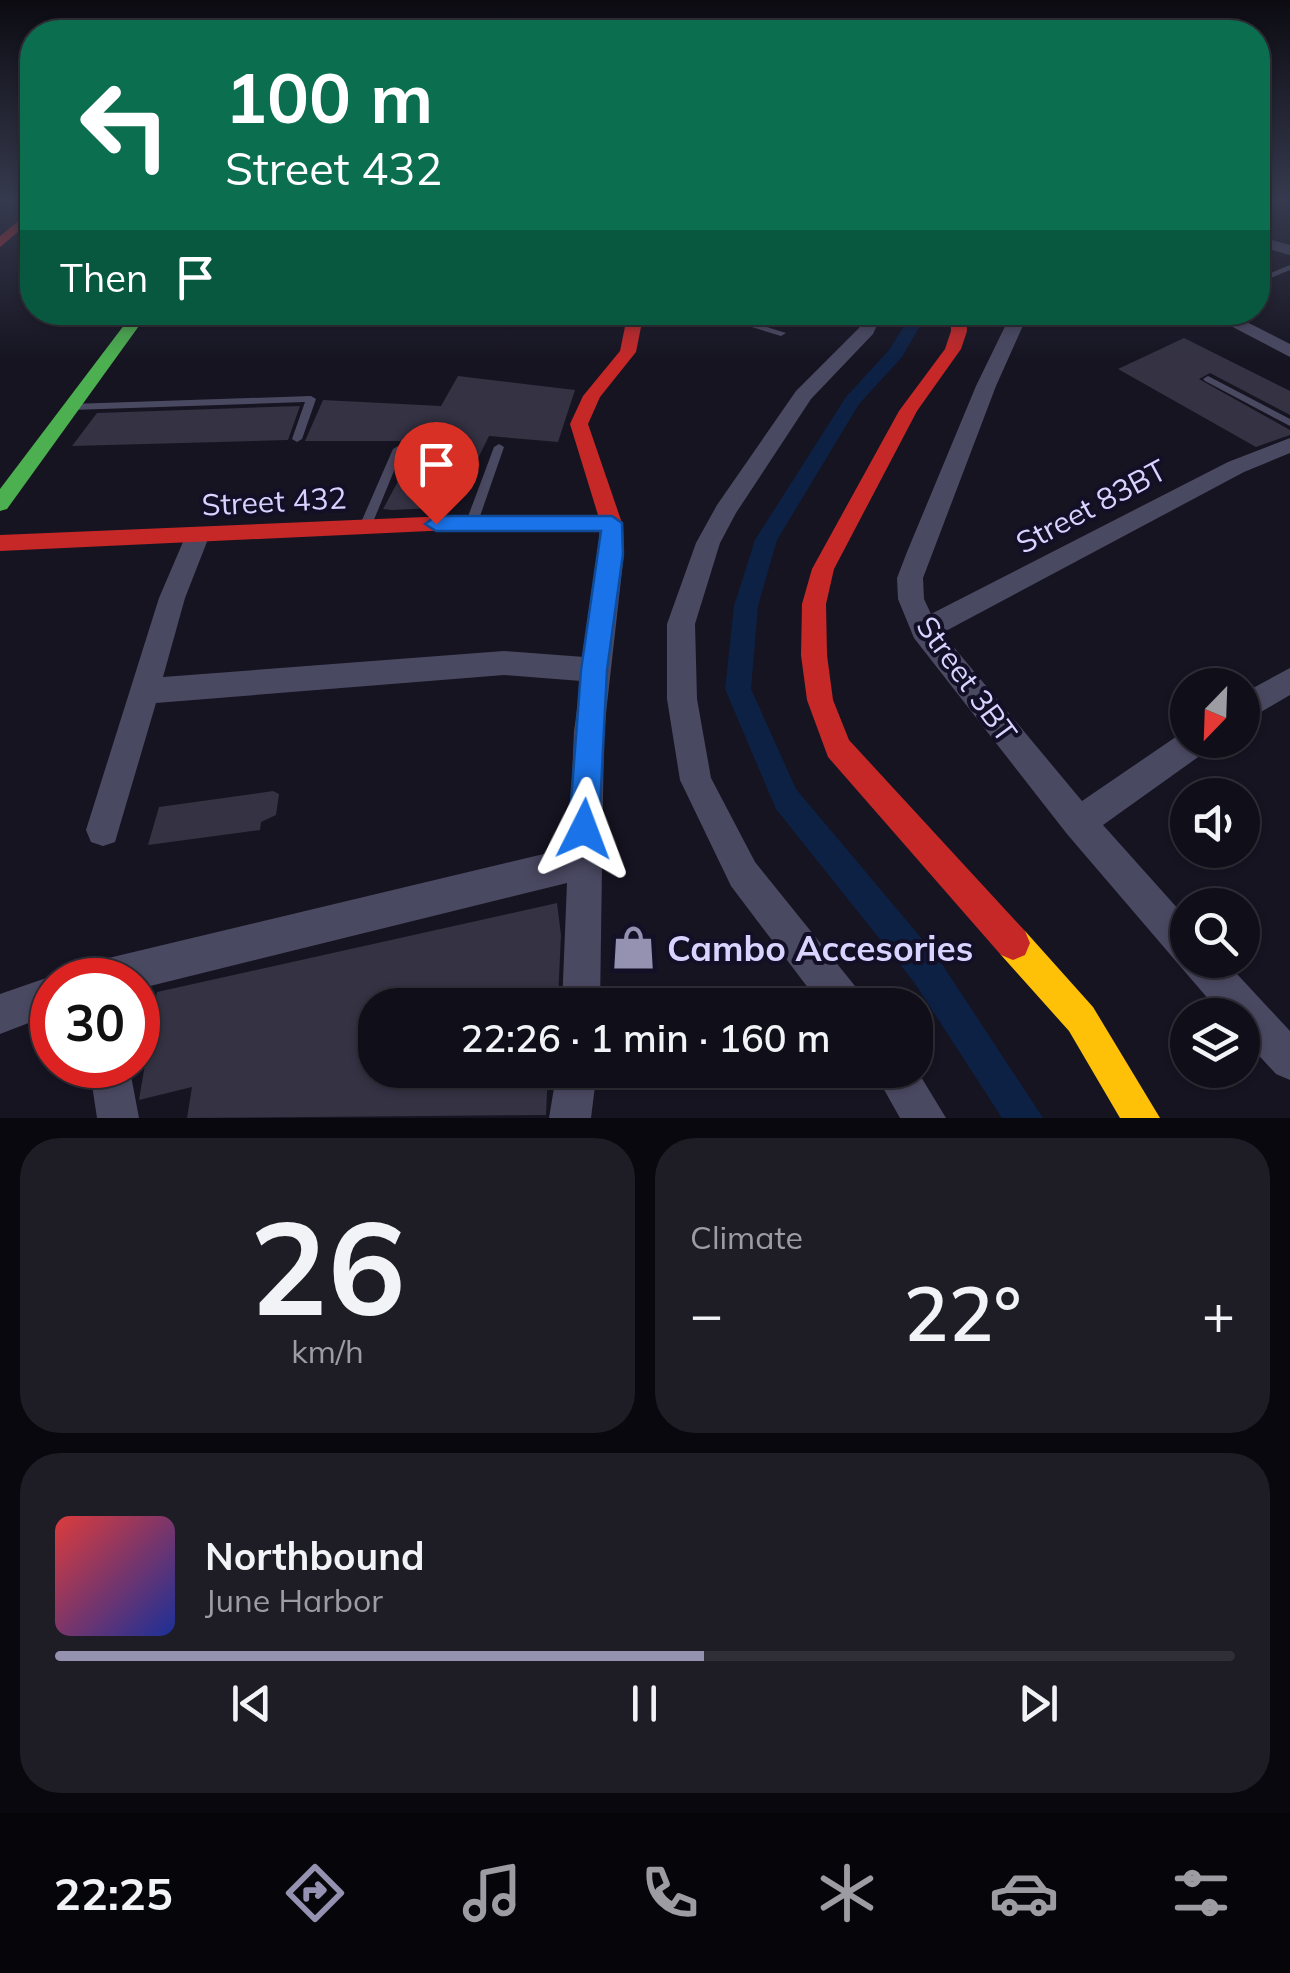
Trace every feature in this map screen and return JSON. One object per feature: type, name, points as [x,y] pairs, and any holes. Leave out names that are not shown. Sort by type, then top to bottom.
[{"type":"street","points":[[90,342],[103,325]]},
{"type":"street","points":[[0,504],[133,325]]},
{"type":"street","points":[[581,988],[582,862],[594,670],[612,554],[612,523],[579,424],[592,396],[628,352],[633,325]]},
{"type":"street","points":[[831,988],[743,874],[696,780],[682,699],[681,624],[708,543],[725,511],[804,395],[869,325]]},
{"type":"street","points":[[959,325],[953,349],[908,410],[823,569],[814,604],[820,700],[838,748],[1082,1019],[1140,1118]]},
{"type":"street","name":"Street 3BT","points":[[1015,325],[986,386],[910,578],[912,599],[924,630],[1078,824],[1170,928]]},
{"type":"street","points":[[1237,325],[1290,352]]},
{"type":"street","name":"Street 83BT","points":[[924,630],[1236,467],[1290,445]]},
{"type":"street","name":"Street 432","points":[[0,542],[472,522],[612,523]]},
{"type":"street","points":[[102,830],[172,598],[198,534]]},
{"type":"street","points":[[145,690],[504,664],[594,670]]},
{"type":"street","points":[[1260,699],[1290,680]]},
{"type":"street","points":[[1078,824],[1171,758]]},
{"type":"street","points":[[160,964],[582,862]]},
{"type":"street","points":[[1215,978],[1290,1060]]},
{"type":"street","points":[[0,1014],[30,1004]]},
{"type":"street","points":[[113,1088],[118,1118]]},
{"type":"street","points":[[570,1118],[574,1088]]},
{"type":"street","points":[[905,1088],[924,1118]]},
{"type":"lane","points":[[753,325],[781,333]]},
{"type":"lane","points":[[1208,378],[1290,423]]},
{"type":"lane","points":[[72,408],[311,399],[297,439]]},
{"type":"lane","points":[[472,522],[499,447]]},
{"type":"lane","points":[[365,527],[398,450]]},
{"type":"building","points":[[1184,338],[1290,391],[1290,415],[1210,373],[1199,379],[1290,430],[1290,435],[1256,447],[1118,369]]},
{"type":"building","points":[[458,376],[575,390],[558,442],[489,436],[454,507],[392,510],[383,509],[420,441],[305,441],[323,400],[441,406]]},
{"type":"building","points":[[300,406],[288,440],[72,446],[97,413]]},
{"type":"building","points":[[273,791],[279,794],[276,815],[261,822],[260,830],[148,845],[159,807]]},
{"type":"building","points":[[557,903],[561,935],[559,988],[358,988],[358,1088],[547,1088],[546,1115],[187,1118],[192,1087],[139,1100],[141,1088],[160,1088],[160,991]]},
{"type":"waterway","points":[[912,325],[896,353],[852,401],[766,540],[746,606],[738,689],[786,799],[926,970],[1024,1118]]},
{"type":"traffic: fast","points":[[0,504],[132,325]]},
{"type":"traffic: slow","points":[[1013,943],[1081,1019],[1141,1118]]},
{"type":"traffic: jam","points":[[0,543],[472,522],[611,523],[579,424],[592,396],[628,352],[633,325]]},
{"type":"traffic: jam","points":[[959,325],[953,349],[908,411],[823,569],[814,604],[814,655],[820,700],[838,748],[1013,943]]},
{"type":"place","name":"Cambo Accesories","points":[[634,948]]},
{"type":"route","points":[[436,524],[612,523],[612,554],[588,731],[584,829]]}]
